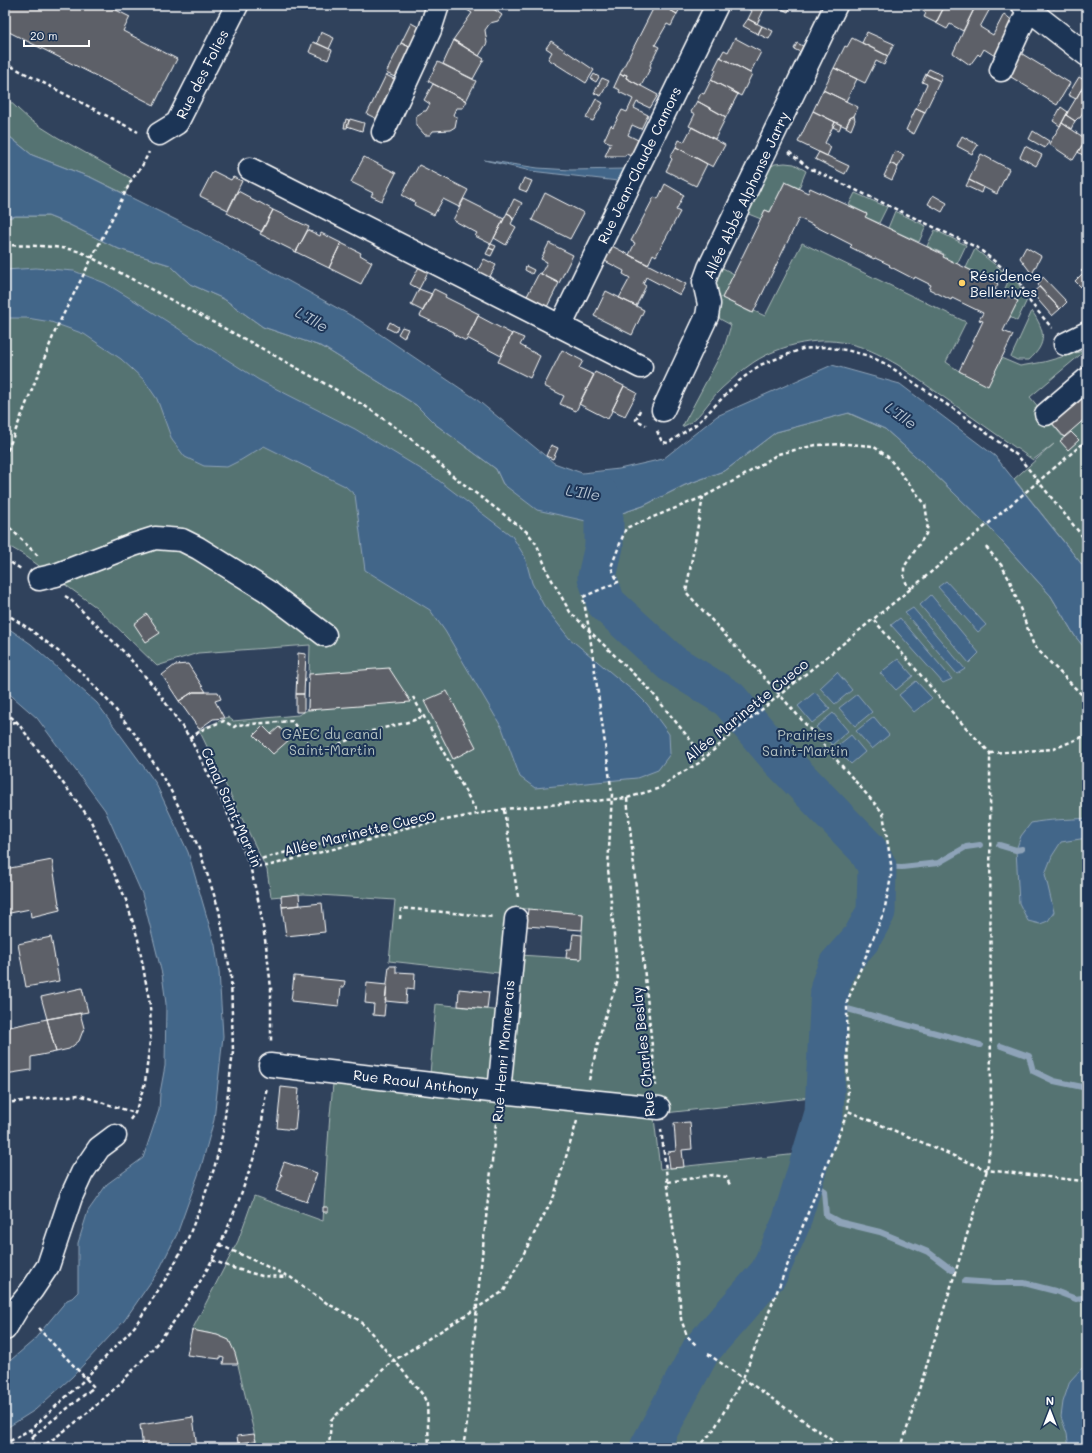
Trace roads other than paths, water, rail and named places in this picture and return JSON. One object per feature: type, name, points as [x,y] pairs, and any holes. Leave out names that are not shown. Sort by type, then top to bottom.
[{"type":"street","name":"Rue des Folies","points":[[159,134],[177,123],[237,5]]},
{"type":"street","points":[[383,132],[430,30],[438,5]]},
{"type":"street","name":"Rue Jean-Claude Camors","points":[[561,326],[717,5]]},
{"type":"street","name":"Allée Abbé Alphonse Jarry","points":[[660,420],[707,316],[709,304],[704,282],[771,138],[836,5]]},
{"type":"street","points":[[1001,70],[1028,6],[1087,55]]},
{"type":"street","points":[[250,169],[641,367]]},
{"type":"street","points":[[1065,344],[1087,333]]},
{"type":"street","points":[[1046,414],[1087,379]]},
{"type":"street","points":[[48,577],[155,538],[182,540],[198,548],[267,591],[325,635]]},
{"type":"street","name":"Rue Henri Monnerais","points":[[499,1092],[516,919]]},
{"type":"street","name":"Rue Raoul Anthony","points":[[270,1065],[499,1092],[659,1108]]},
{"type":"street","points":[[5,1329],[17,1309],[48,1266],[71,1197],[82,1173],[99,1148],[116,1136]]},
{"type":"water","name":"L'Ille","points":[[5,133],[32,155],[92,178],[196,230],[359,320],[476,399],[554,463],[582,473],[619,469],[663,459],[717,416],[832,365],[900,384],[995,456],[1087,571],[1087,651],[1075,636],[1051,596],[986,524],[922,462],[885,429],[849,413],[776,432],[726,470],[685,485],[643,506],[619,514],[604,546],[602,543],[600,525],[537,510],[503,484],[496,469],[435,424],[416,405],[323,347],[263,327],[224,299],[190,284],[170,265],[119,249],[48,216],[16,216],[5,218]]},
{"type":"water","points":[[484,160],[538,168],[571,170],[624,169],[618,181],[531,171]]},
{"type":"water","points":[[36,268],[74,271],[105,283],[259,380],[355,429],[434,477],[512,536],[525,557],[532,583],[544,606],[569,638],[638,695],[647,704],[669,734],[670,754],[658,770],[637,778],[535,788],[520,777],[502,728],[445,631],[430,610],[365,570],[355,495],[345,486],[264,446],[227,467],[204,466],[185,457],[172,440],[157,399],[144,380],[121,359],[84,334],[51,322],[27,318],[5,318],[5,270]]},
{"type":"water","points":[[946,581],[986,625],[978,632],[938,587]]},
{"type":"water","points":[[931,595],[979,653],[969,663],[920,605]]},
{"type":"water","points":[[913,608],[965,669],[957,674],[905,613]]},
{"type":"water","points":[[900,618],[952,679],[943,683],[891,625]]},
{"type":"water","points":[[5,626],[31,644],[97,703],[155,782],[188,852],[215,945],[219,971],[223,1036],[214,1120],[201,1167],[177,1234],[159,1270],[124,1321],[72,1377],[35,1410],[5,1429],[5,1365],[33,1341],[67,1300],[72,1298],[78,1292],[78,1243],[88,1211],[107,1184],[143,1158],[159,1110],[160,1093],[165,1066],[166,1004],[162,974],[142,894],[105,810],[37,718],[5,690]]},
{"type":"water","points":[[898,659],[913,676],[896,690],[880,673]]},
{"type":"water","points":[[837,672],[852,690],[835,704],[820,688]]},
{"type":"water","points":[[916,681],[932,698],[914,712],[899,695]]},
{"type":"water","points":[[815,692],[830,709],[812,723],[798,706]]},
{"type":"water","points":[[857,694],[872,712],[855,726],[839,708]]},
{"type":"water","points":[[833,713],[848,731],[832,745],[816,727]]},
{"type":"water","points":[[874,717],[889,735],[872,749],[856,731]]},
{"type":"water","points":[[851,735],[865,752],[851,764],[835,748]]},
{"type":"water","points":[[1087,818],[1087,838],[1061,842],[1052,856],[1045,874],[1054,912],[1048,921],[1040,924],[1028,921],[1019,903],[1016,850],[1021,836],[1031,823]]},
{"type":"water","points":[[1087,1365],[1087,1448],[1069,1448],[1067,1434],[1061,1417],[1063,1402],[1070,1381]]},
{"type":"waterway","name":"L'Ille","points":[[601,497],[604,519],[604,546],[597,577],[606,603],[671,663],[729,699],[779,758],[867,849],[877,866],[876,912],[861,939],[838,965],[830,986],[824,1113],[791,1223],[769,1273],[701,1350],[649,1448]]},
{"type":"waterway","points":[[877,866],[902,867],[938,863],[966,847],[980,845]]},
{"type":"waterway","points":[[999,845],[1016,850],[1022,849]]},
{"type":"waterway","points":[[829,1004],[980,1045]]},
{"type":"waterway","points":[[1001,1046],[1029,1056],[1033,1071],[1054,1081],[1087,1088]]},
{"type":"waterway","points":[[804,1178],[824,1191],[826,1215],[839,1222],[880,1232],[928,1252],[952,1270]]},
{"type":"waterway","points":[[965,1281],[1024,1283],[1055,1291],[1076,1299],[1087,1297]]},
{"type":"waterway","points":[[650,1445],[658,1448]]},
{"type":"place","name":"Résidence Bellerives","points":[[962,283]]},
{"type":"park label","name":"GAEC du canal Saint-Martin","points":[[332,742]]},
{"type":"park label","name":"Prairies Saint-Martin","points":[[805,742]]}]
